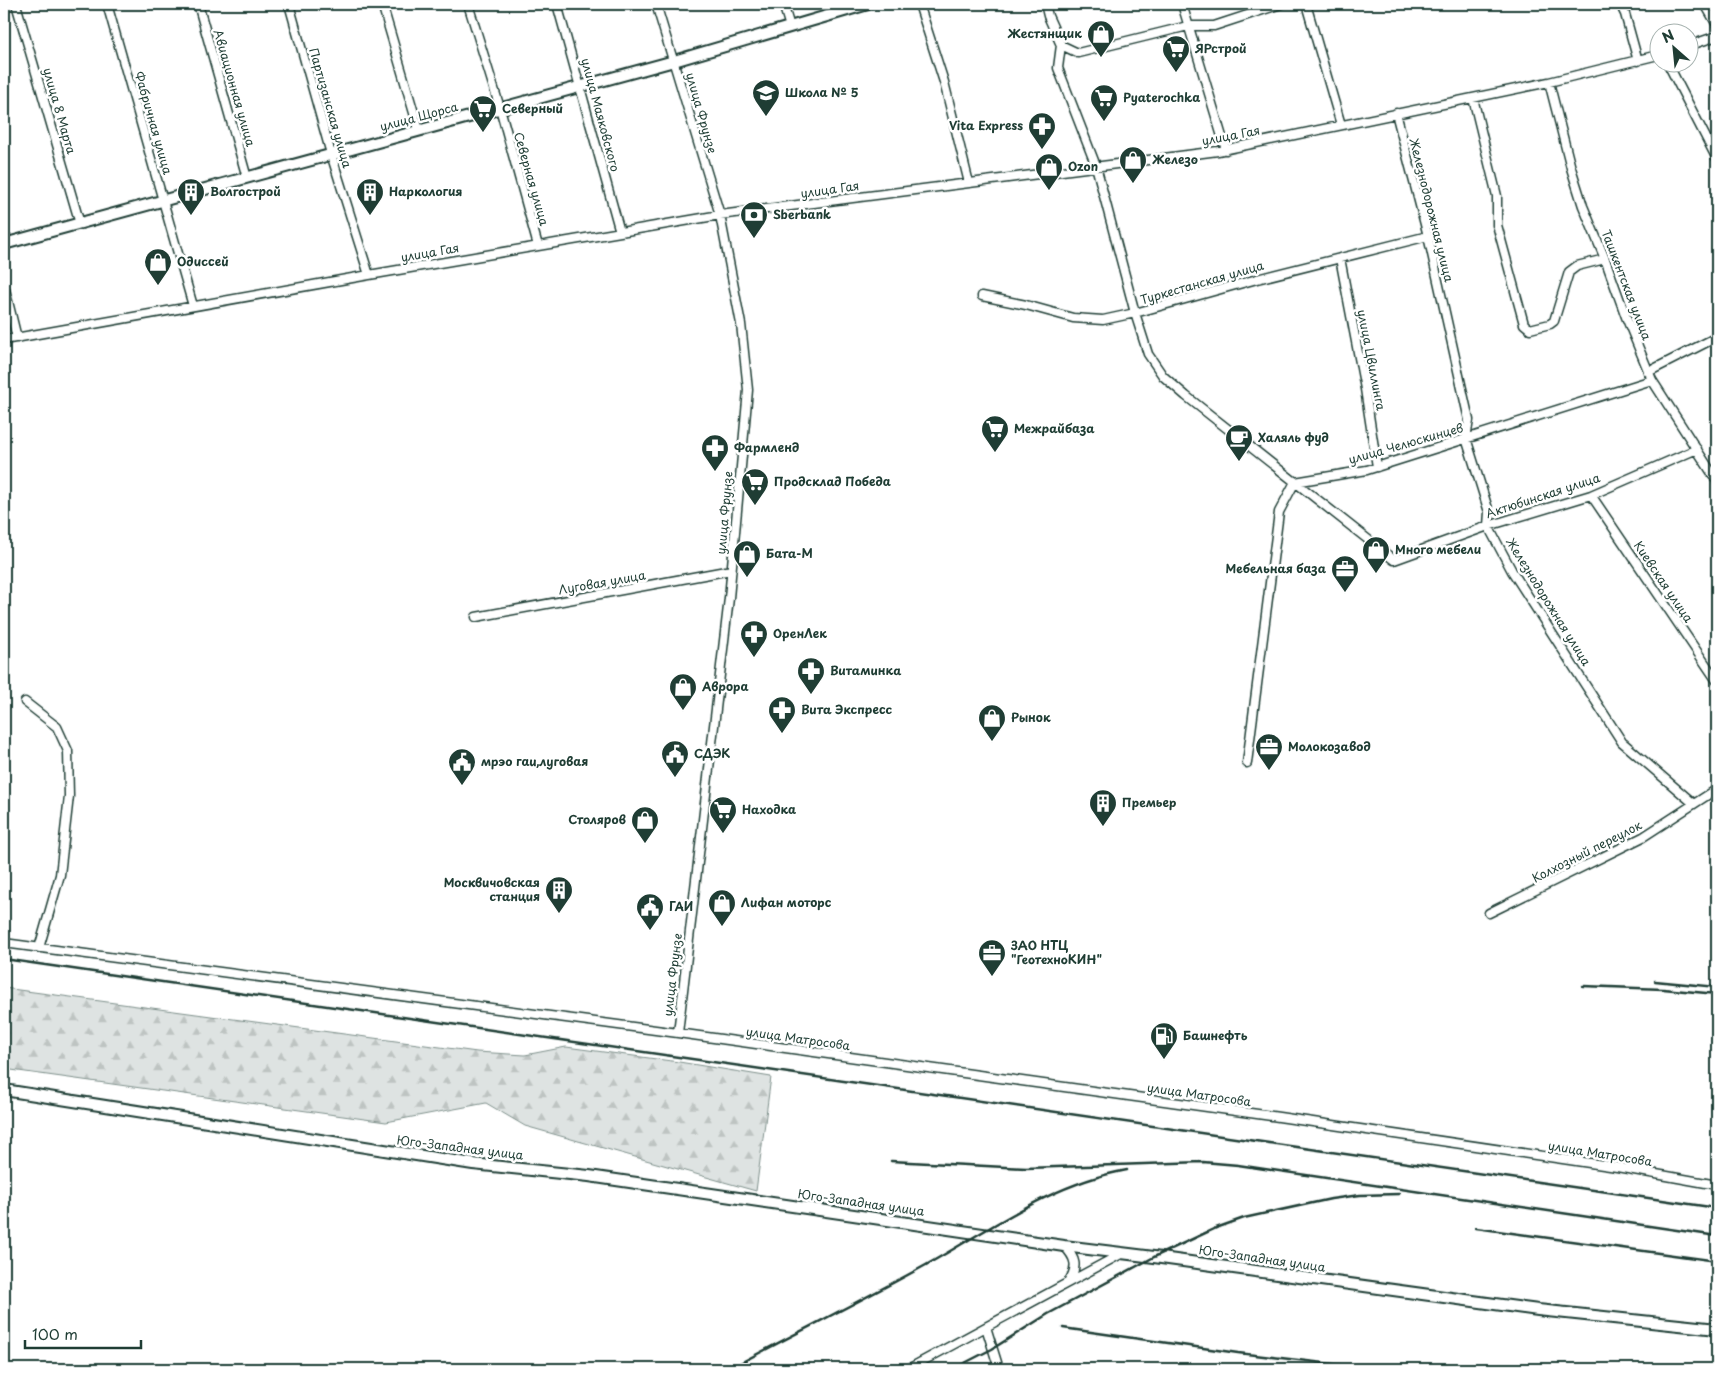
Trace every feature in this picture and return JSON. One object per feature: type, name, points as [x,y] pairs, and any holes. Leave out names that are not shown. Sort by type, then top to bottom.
[{"type":"main road","name":"улица Щорса","points":[[4,244],[674,61],[868,4]]},
{"type":"main road","name":"Юго-Западная улица","points":[[4,1090],[473,1164],[589,1176],[1064,1246],[1538,1310],[1717,1329]]},
{"type":"street","name":"улица 8 Марта","points":[[16,4],[80,224]]},
{"type":"street","name":"Фабричная улица","points":[[106,4],[193,306]]},
{"type":"street","name":"Авиационная улица","points":[[198,4],[247,178]]},
{"type":"street","name":"Партизанская улица","points":[[289,4],[369,275]]},
{"type":"street","points":[[382,4],[419,130]]},
{"type":"street","name":"Северная улица","points":[[468,4],[500,108],[538,246]]},
{"type":"street","name":"улица Маяковского","points":[[557,4],[620,232]]},
{"type":"street","name":"улица Фрунзе","points":[[656,4],[720,215],[741,324],[748,390],[725,636],[678,1033]]},
{"type":"street","points":[[783,4],[790,27]]},
{"type":"street","points":[[919,4],[944,82],[969,183]]},
{"type":"street","points":[[1045,4],[1048,16],[1061,45],[1058,68],[1096,166],[1135,313],[1148,354],[1163,376],[1295,482],[1279,512],[1247,763]]},
{"type":"street","points":[[1182,4],[1226,150]]},
{"type":"street","points":[[1061,45],[1078,53],[1188,26],[1214,26],[1281,4]]},
{"type":"street","points":[[1306,4],[1341,125]]},
{"type":"street","points":[[1620,4],[1625,14],[1638,61]]},
{"type":"street","points":[[1705,4],[1717,25]]},
{"type":"street","points":[[1698,43],[1717,36]]},
{"type":"street","name":"улица Гая","points":[[4,340],[720,215],[1226,150],[1549,82],[1648,58]]},
{"type":"street","points":[[1672,72],[1717,159]]},
{"type":"street","name":"Ташкентская улица","points":[[1549,82],[1571,168],[1583,206],[1648,372],[1717,480]]},
{"type":"street","points":[[1473,98],[1497,196],[1497,225],[1524,324],[1530,329],[1550,324],[1554,321],[1569,272],[1577,266],[1605,259]]},
{"type":"street","name":"Железнодорожная улица","points":[[1396,114],[1428,236],[1469,420],[1466,438],[1489,512],[1488,526],[1512,572],[1622,742],[1694,803]]},
{"type":"street","name":"Туркестанская улица","points":[[982,296],[1026,305],[1073,318],[1103,320],[1135,313],[1257,278],[1428,236]]},
{"type":"street","name":"улица Цвиллинга","points":[[1340,258],[1378,467]]},
{"type":"street","points":[[4,285],[17,338]]},
{"type":"street","points":[[1648,372],[1717,336]]},
{"type":"street","name":"улица Челюскинцев","points":[[1295,482],[1378,467],[1652,380]]},
{"type":"street","name":"Актюбинская улица","points":[[1295,482],[1394,560],[1488,526],[1591,495],[1697,449]]},
{"type":"street","name":"Киевская улица","points":[[1591,495],[1717,681]]},
{"type":"street","name":"Луговая улица","points":[[476,617],[731,570]]},
{"type":"street","points":[[25,702],[57,727],[68,751],[70,796],[60,876],[39,948]]},
{"type":"street","name":"Колхозный переулок","points":[[1488,914],[1643,837],[1717,789]]},
{"type":"street","name":"улица Матросова","points":[[4,943],[678,1033],[1279,1117],[1617,1167],[1717,1185]]},
{"type":"street","points":[[1064,1246],[1074,1259],[1075,1266],[1069,1281]]},
{"type":"street","points":[[908,1369],[1123,1253]]},
{"type":"street","points":[[986,1327],[999,1369]]},
{"type":"green space","points":[[4,988],[477,1052],[525,1055],[566,1047],[679,1062],[771,1077],[756,1191],[525,1126],[486,1103],[386,1122],[4,1069]]},
{"type":"railway","points":[[4,959],[1717,1208]]},
{"type":"railway","points":[[1655,981],[1717,987]]},
{"type":"railway","points":[[1583,986],[1663,989],[1717,994]]},
{"type":"railway","points":[[891,1161],[1026,1168],[1203,1162],[1238,1165],[1717,1236]]},
{"type":"railway","points":[[729,1369],[926,1265],[1048,1196],[1100,1176],[1127,1170]]},
{"type":"railway","points":[[953,1369],[992,1349],[1048,1314],[1154,1257],[1216,1228],[1244,1218],[1331,1199],[1360,1195],[1399,1194]]},
{"type":"railway","points":[[1476,1228],[1717,1261]]},
{"type":"railway","points":[[1063,1328],[1364,1369]]},
{"type":"place","name":"Жестянщик","points":[[1101,58]]},
{"type":"place","name":"ЯРстрой","points":[[1176,73]]},
{"type":"place","name":"Школа № 5","points":[[766,117]]},
{"type":"place","name":"Pyaterochka","points":[[1104,122]]},
{"type":"place","name":"Северный","points":[[483,133]]},
{"type":"place","name":"Vita Express","points":[[1042,150]]},
{"type":"place","name":"Железо","points":[[1133,184]]},
{"type":"place","name":"Ozon","points":[[1049,191]]},
{"type":"place","name":"Волгострой","points":[[191,216]]},
{"type":"place","name":"Наркология","points":[[370,216]]},
{"type":"place","name":"Sberbank","points":[[754,239]]},
{"type":"place","name":"Одиссей","points":[[158,286]]},
{"type":"place","name":"Межрайбаза","points":[[995,453]]},
{"type":"place","name":"Халяль фуд","points":[[1239,462]]},
{"type":"place","name":"Фармленд","points":[[715,472]]},
{"type":"place","name":"Продсклад Победа","points":[[755,506]]},
{"type":"place","name":"Много мебели","points":[[1376,574]]},
{"type":"place","name":"Бата-М","points":[[747,578]]},
{"type":"place","name":"Мебельная база","points":[[1345,593]]},
{"type":"place","name":"ОренЛек","points":[[754,658]]},
{"type":"place","name":"Витаминка","points":[[811,695]]},
{"type":"place","name":"Аврора","points":[[683,711]]},
{"type":"place","name":"Вита Экспресс","points":[[782,734]]},
{"type":"place","name":"Рынок","points":[[992,742]]},
{"type":"place","name":"Молокозавод","points":[[1269,771]]},
{"type":"place","name":"СДЭК","points":[[675,778]]},
{"type":"place","name":"мрэо гаи,луговая","points":[[462,786]]},
{"type":"place","name":"Премьер","points":[[1103,827]]},
{"type":"place","name":"Находка","points":[[723,834]]},
{"type":"place","name":"Столяров","points":[[645,844]]},
{"type":"place","name":"Москвичовская станция","points":[[559,914]]},
{"type":"place","name":"Лифан моторс","points":[[722,927]]},
{"type":"place","name":"ГАИ","points":[[650,931]]},
{"type":"place","name":"ЗАО НТЦ \"ГеотехноКИН\"","points":[[992,977]]},
{"type":"place","name":"Башнефть","points":[[1164,1060]]}]
